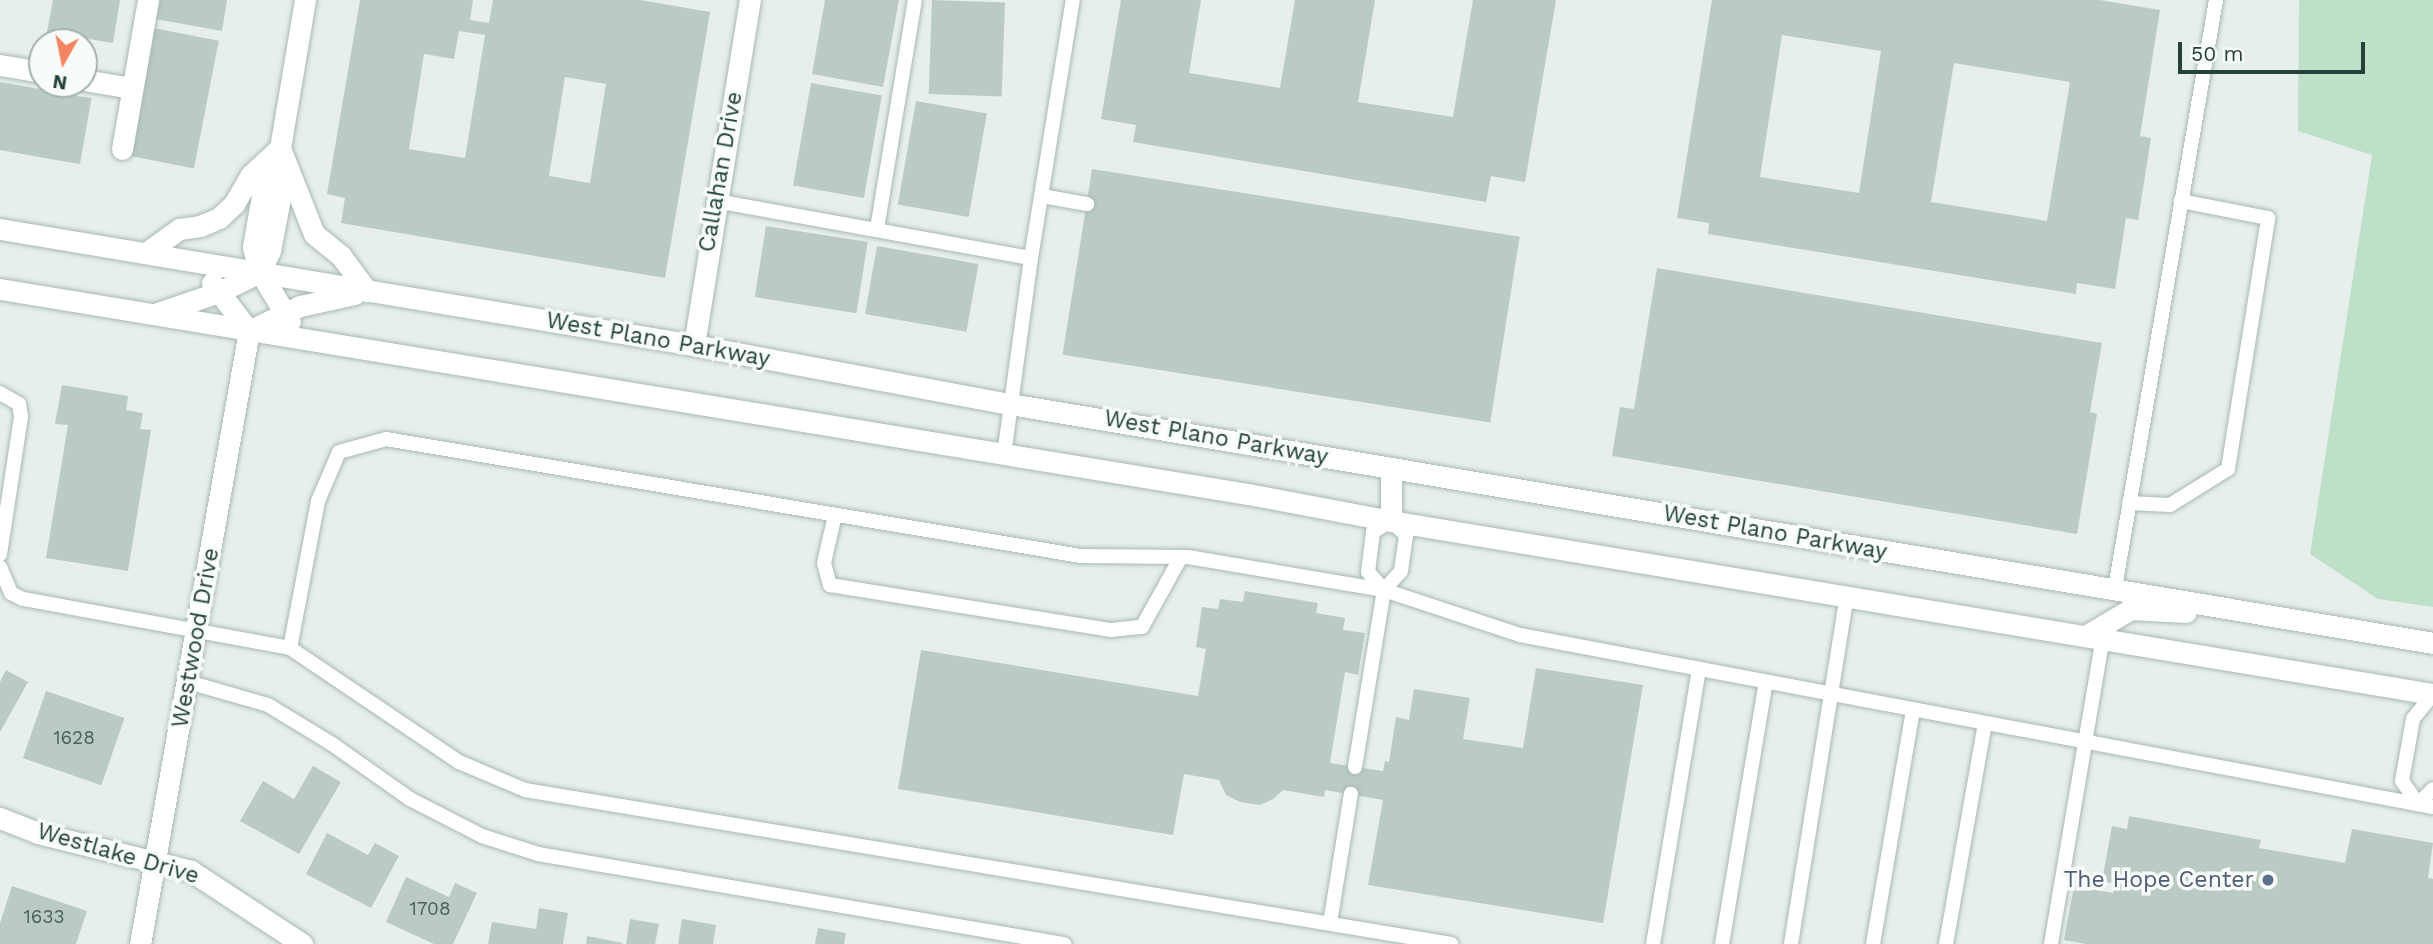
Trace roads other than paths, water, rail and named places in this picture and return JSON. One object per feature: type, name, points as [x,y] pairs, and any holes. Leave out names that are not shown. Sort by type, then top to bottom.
[{"type":"main road","points":[[122,149],[148,0]]},
{"type":"main road","points":[[151,315],[219,292],[260,272],[270,251],[283,182],[280,148],[305,0]]},
{"type":"main road","name":"Callahan Drive","points":[[694,345],[750,0]]},
{"type":"main road","points":[[0,65],[28,70]]},
{"type":"main road","points":[[98,82],[132,88]]},
{"type":"main road","points":[[146,253],[179,229],[200,226],[219,218],[234,204],[251,176],[280,148]]},
{"type":"main road","points":[[249,331],[283,313],[367,291],[341,256],[314,234],[280,148]]},
{"type":"main road","name":"West Plano Parkway","points":[[0,229],[694,345],[1010,404],[2433,643]]},
{"type":"main road","points":[[195,261],[249,331]]},
{"type":"main road","points":[[260,272],[283,313],[308,341]]},
{"type":"main road","points":[[0,289],[1248,494],[1391,521],[2433,694]]},
{"type":"main road","name":"Westwood Drive","points":[[140,944],[157,861],[249,331]]},
{"type":"main road","points":[[1391,468],[1391,521]]},
{"type":"main road","points":[[2095,637],[2131,609],[2293,618]]},
{"type":"main road","name":"Westlake Drive","points":[[0,818],[38,833],[157,861],[206,878],[302,944]]},
{"type":"lane","points":[[877,229],[915,0]]},
{"type":"lane","points":[[1004,455],[1031,258],[1073,0]]},
{"type":"lane","points":[[2115,588],[2216,0]]},
{"type":"lane","points":[[1042,196],[1087,204]]},
{"type":"lane","points":[[716,201],[1031,258]]},
{"type":"lane","points":[[2129,503],[2170,505],[2228,469],[2269,218],[2181,201]]},
{"type":"lane","points":[[0,393],[19,404],[21,417],[0,554]]},
{"type":"lane","points":[[289,648],[318,500],[339,452],[386,439],[1081,556],[1181,557],[1384,590],[1520,635],[2433,807]]},
{"type":"lane","points":[[835,515],[824,563],[830,585],[1111,630],[1142,627],[1181,557]]},
{"type":"lane","points":[[1355,767],[1384,590],[1401,571],[1406,535],[1391,521],[1373,532],[1368,572],[1384,590]]},
{"type":"lane","points":[[0,567],[11,593],[23,599],[289,648],[459,762],[525,790],[1451,944]]},
{"type":"lane","points":[[1791,944],[1847,595]]},
{"type":"lane","points":[[2051,944],[2085,742],[2095,637]]},
{"type":"lane","points":[[1653,944],[1699,669]]},
{"type":"lane","points":[[188,682],[213,686],[268,705],[332,744],[410,799],[482,836],[538,854],[1064,944]]},
{"type":"lane","points":[[1722,944],[1766,682]]},
{"type":"lane","points":[[2418,804],[2402,781],[2413,719],[2433,694]]},
{"type":"lane","points":[[1873,944],[1913,709]]},
{"type":"lane","points":[[1946,944],[1985,723]]},
{"type":"lane","points":[[2418,804],[2433,789]]},
{"type":"lane","points":[[1330,923],[1351,794]]},
{"type":"place","name":"The Hope Center","points":[[2268,880]]}]
